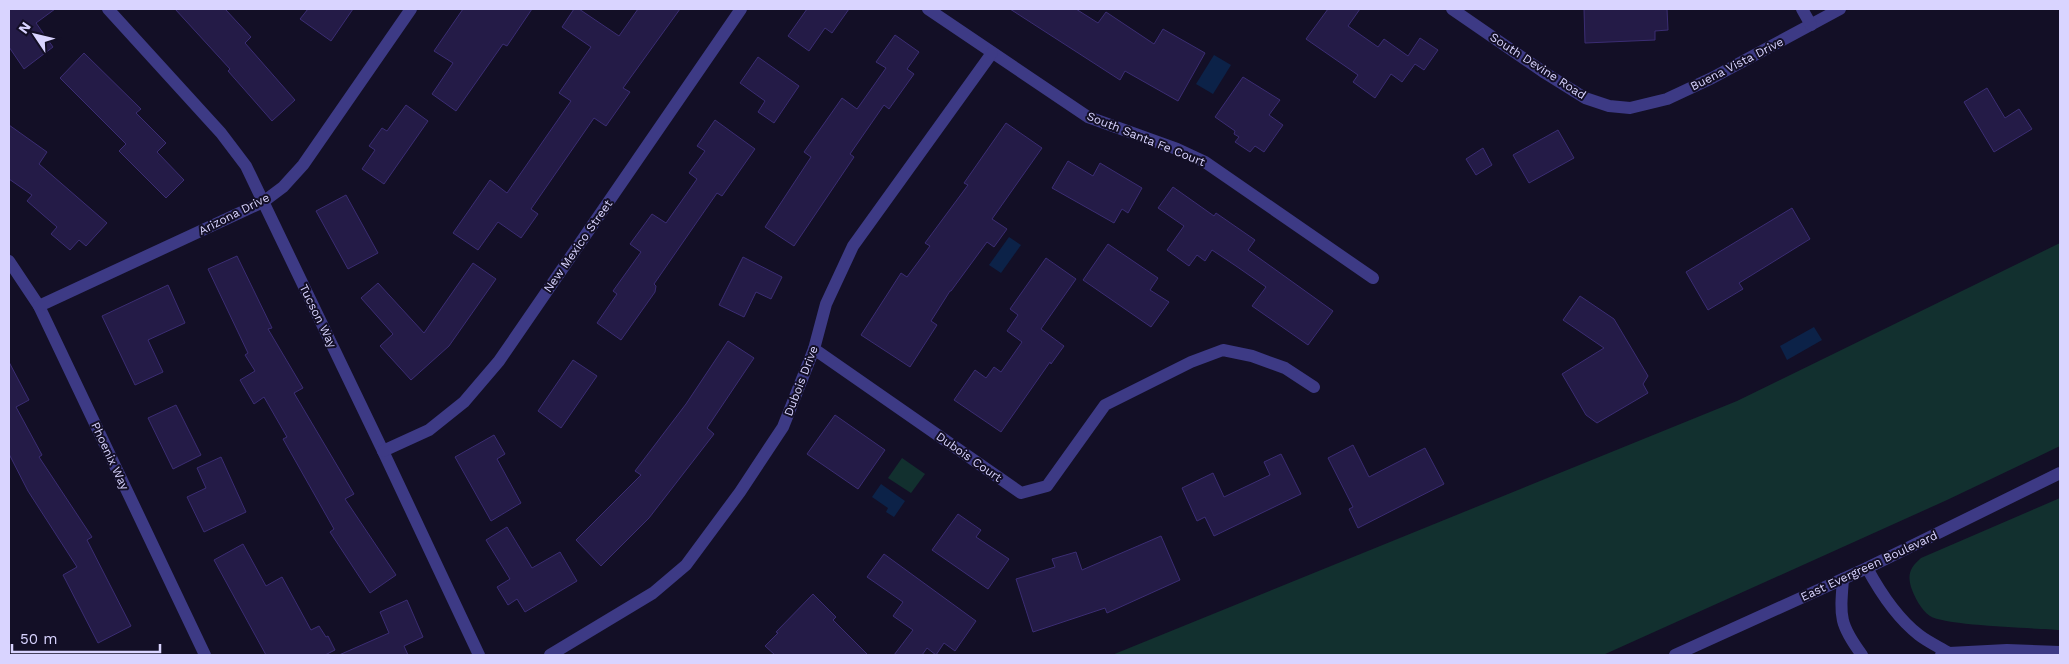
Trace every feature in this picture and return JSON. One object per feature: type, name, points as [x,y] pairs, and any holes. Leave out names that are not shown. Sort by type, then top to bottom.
[{"type":"street","name":"Tucson Way","points":[[108,9],[220,134],[246,166],[384,451],[479,655]]},
{"type":"street","name":"Arizona Drive","points":[[39,306],[263,202],[283,187],[304,165],[412,9]]},
{"type":"street","name":"New Mexico Street","points":[[384,451],[429,430],[464,402],[499,361],[741,9]]},
{"type":"street","name":"South Santa Fe Court","points":[[928,9],[1088,117],[1177,149],[1205,162],[1373,278]]},
{"type":"street","name":"South Devine Road","points":[[1452,9],[1544,73],[1585,98],[1609,106],[1630,108]]},
{"type":"street","points":[[1802,9],[1811,25]]},
{"type":"street","name":"Buena Vista Drive","points":[[1630,108],[1667,99],[1840,9]]},
{"type":"street","name":"Dubois Drive","points":[[550,655],[653,594],[686,565],[740,492],[783,427],[814,349],[826,304],[853,246],[992,53]]},
{"type":"street","name":"Phoenix Way","points":[[9,261],[39,306],[205,655]]},
{"type":"street","name":"Dubois Court","points":[[814,349],[1021,493],[1047,486],[1105,405],[1190,362],[1223,350],[1252,356],[1285,368],[1314,387]]},
{"type":"street","name":"East Evergreen Boulevard","points":[[1675,655],[1867,568],[2060,473]]},
{"type":"street","points":[[1867,568],[1879,591],[1900,616],[1919,635],[1945,654],[2007,650],[2060,652]]},
{"type":"street","points":[[1843,579],[1842,623],[1862,655]]},
{"type":"green space","points":[[2060,243],[2060,446],[1947,500],[1603,655],[1112,655],[1737,401]]},
{"type":"green space","points":[[902,458],[925,474],[911,493],[888,478]]},
{"type":"green space","points":[[2060,498],[2060,630],[1954,622],[1930,616],[1918,603],[1909,578],[1912,567],[1921,558]]},
{"type":"water","points":[[1214,55],[1231,65],[1213,94],[1196,84]]},
{"type":"water","points":[[1009,237],[1021,245],[1001,273],[989,265]]},
{"type":"water","points":[[1814,327],[1822,340],[1787,360],[1780,346]]},
{"type":"water","points":[[881,484],[905,501],[894,517],[886,512],[888,508],[872,497]]},
{"type":"building","points":[[9,9],[55,9],[36,23],[53,47],[24,69],[9,47]]},
{"type":"building","points":[[175,9],[225,9],[251,37],[245,43],[295,100],[272,121],[228,71],[230,69]]},
{"type":"building","points":[[308,9],[353,9],[331,41],[300,19]]},
{"type":"building","points":[[463,9],[532,9],[507,46],[503,44],[456,111],[432,94],[453,63],[434,51]]},
{"type":"building","points":[[574,9],[579,9],[619,36],[638,9],[680,9],[623,88],[630,92],[606,126],[594,118],[531,209],[538,214],[521,238],[498,222],[478,250],[453,233],[490,180],[507,193],[571,101],[559,93],[591,47],[562,27]]},
{"type":"building","points":[[807,9],[849,9],[832,33],[825,28],[809,51],[788,36]]},
{"type":"building","points":[[1010,9],[1076,9],[1098,23],[1106,12],[1154,44],[1163,29],[1205,53],[1178,101],[1125,71],[1120,80]]},
{"type":"building","points":[[1328,9],[1360,9],[1348,26],[1378,47],[1384,39],[1408,56],[1420,38],[1438,50],[1424,70],[1415,64],[1402,82],[1391,74],[1375,98],[1353,82],[1358,75],[1306,39]]},
{"type":"building","points":[[1584,9],[1667,9],[1668,30],[1655,31],[1655,40],[1585,43]]},
{"type":"building","points":[[895,35],[919,52],[907,69],[914,74],[889,109],[884,105],[850,154],[854,157],[794,246],[765,227],[811,157],[804,152],[842,98],[857,109],[886,68],[876,62]]},
{"type":"building","points":[[84,53],[141,109],[136,113],[166,143],[157,152],[184,180],[166,198],[119,151],[126,144],[60,78]]},
{"type":"building","points":[[758,57],[799,86],[774,123],[758,112],[765,101],[740,83]]},
{"type":"building","points":[[1243,77],[1280,100],[1269,115],[1283,125],[1264,152],[1255,146],[1250,152],[1235,142],[1239,137],[1234,134],[1235,131],[1215,117]]},
{"type":"building","points":[[1987,88],[2005,118],[2019,109],[2032,129],[1994,152],[1964,102]]},
{"type":"building","points":[[406,105],[428,121],[384,184],[362,169],[375,150],[369,146],[382,128],[387,131]]},
{"type":"building","points":[[715,120],[755,149],[722,196],[717,193],[654,284],[656,286],[655,292],[621,340],[597,323],[617,294],[613,291],[641,252],[630,244],[652,214],[666,223],[697,179],[689,173],[705,151],[697,146]]},
{"type":"building","points":[[1006,123],[1042,148],[992,219],[1007,229],[994,247],[987,242],[950,291],[931,321],[937,325],[910,367],[861,335],[901,273],[907,277],[930,246],[925,243],[968,185],[964,183]]},
{"type":"building","points":[[9,125],[47,152],[39,164],[107,223],[86,246],[79,240],[70,250],[51,234],[57,227],[27,201],[32,195],[9,179]]},
{"type":"building","points":[[1558,130],[1574,158],[1529,183],[1513,155]]},
{"type":"building","points":[[1483,148],[1492,165],[1476,175],[1466,159]]},
{"type":"building","points":[[1068,161],[1093,176],[1100,163],[1142,188],[1128,213],[1122,209],[1114,223],[1052,188]]},
{"type":"building","points":[[1173,187],[1214,216],[1216,213],[1255,240],[1248,250],[1333,311],[1308,345],[1252,306],[1266,287],[1236,266],[1212,250],[1205,261],[1197,255],[1189,266],[1167,250],[1184,226],[1158,208]]},
{"type":"building","points":[[346,195],[378,253],[348,269],[316,211]]},
{"type":"building","points":[[1792,208],[1810,239],[1739,283],[1743,289],[1708,310],[1686,272]]},
{"type":"building","points":[[1108,244],[1158,278],[1150,290],[1169,302],[1151,327],[1083,280]]},
{"type":"building","points":[[237,256],[272,328],[268,329],[303,388],[294,393],[354,494],[345,499],[396,575],[370,593],[330,532],[334,529],[283,439],[287,437],[264,397],[254,404],[240,380],[255,371],[245,355],[248,353],[208,269]]},
{"type":"building","points":[[743,257],[782,277],[771,299],[756,292],[744,317],[719,305]]},
{"type":"building","points":[[1046,258],[1076,279],[1041,329],[1064,346],[1051,364],[1050,362],[1001,432],[954,400],[975,370],[986,378],[994,367],[1001,372],[1022,342],[1007,331],[1018,315],[1010,309]]},
{"type":"building","points":[[473,263],[496,279],[449,346],[411,380],[380,346],[393,334],[361,298],[378,283],[424,333]]},
{"type":"building","points":[[168,285],[185,323],[148,340],[163,372],[135,385],[102,316]]},
{"type":"building","points":[[1580,296],[1614,319],[1648,376],[1643,384],[1648,393],[1597,423],[1586,415],[1562,374],[1604,348],[1563,320]]},
{"type":"building","points":[[728,341],[754,358],[707,428],[714,434],[649,518],[601,566],[576,540],[641,475],[635,471],[686,404]]},
{"type":"building","points":[[573,360],[597,376],[561,428],[538,411]]},
{"type":"building","points":[[9,362],[29,400],[16,407],[42,455],[39,457],[92,537],[87,540],[131,626],[98,643],[63,575],[77,567],[28,491],[9,454]]},
{"type":"building","points":[[176,405],[201,455],[173,469],[148,418]]},
{"type":"building","points":[[835,415],[885,450],[858,489],[807,454]]},
{"type":"building","points":[[494,435],[505,454],[497,459],[521,503],[491,521],[455,457]]},
{"type":"building","points":[[1353,445],[1369,477],[1425,448],[1444,484],[1358,528],[1349,509],[1353,507],[1328,458]]},
{"type":"building","points":[[1281,454],[1301,494],[1214,536],[1205,517],[1197,521],[1182,488],[1213,473],[1224,497],[1270,475],[1264,462]]},
{"type":"building","points":[[221,457],[246,512],[204,532],[187,497],[206,488],[197,468]]},
{"type":"building","points":[[958,514],[981,530],[976,537],[1009,559],[988,589],[932,550]]},
{"type":"building","points":[[507,527],[532,568],[560,552],[577,581],[525,612],[517,599],[508,605],[497,587],[510,579],[486,540]]},
{"type":"building","points":[[1161,536],[1180,580],[1107,613],[1105,608],[1033,632],[1016,579],[1055,567],[1052,559],[1076,552],[1082,570]]},
{"type":"building","points":[[243,544],[266,586],[282,577],[311,630],[319,626],[326,637],[328,636],[335,650],[325,655],[266,655],[214,560]]},
{"type":"building","points":[[884,554],[976,621],[955,651],[944,643],[936,655],[927,648],[922,655],[894,655],[913,630],[893,616],[903,602],[867,577]]},
{"type":"building","points":[[813,594],[836,617],[833,620],[868,655],[775,655],[765,646]]},
{"type":"building","points":[[407,600],[423,637],[404,646],[408,655],[339,655],[389,633],[380,612]]}]
